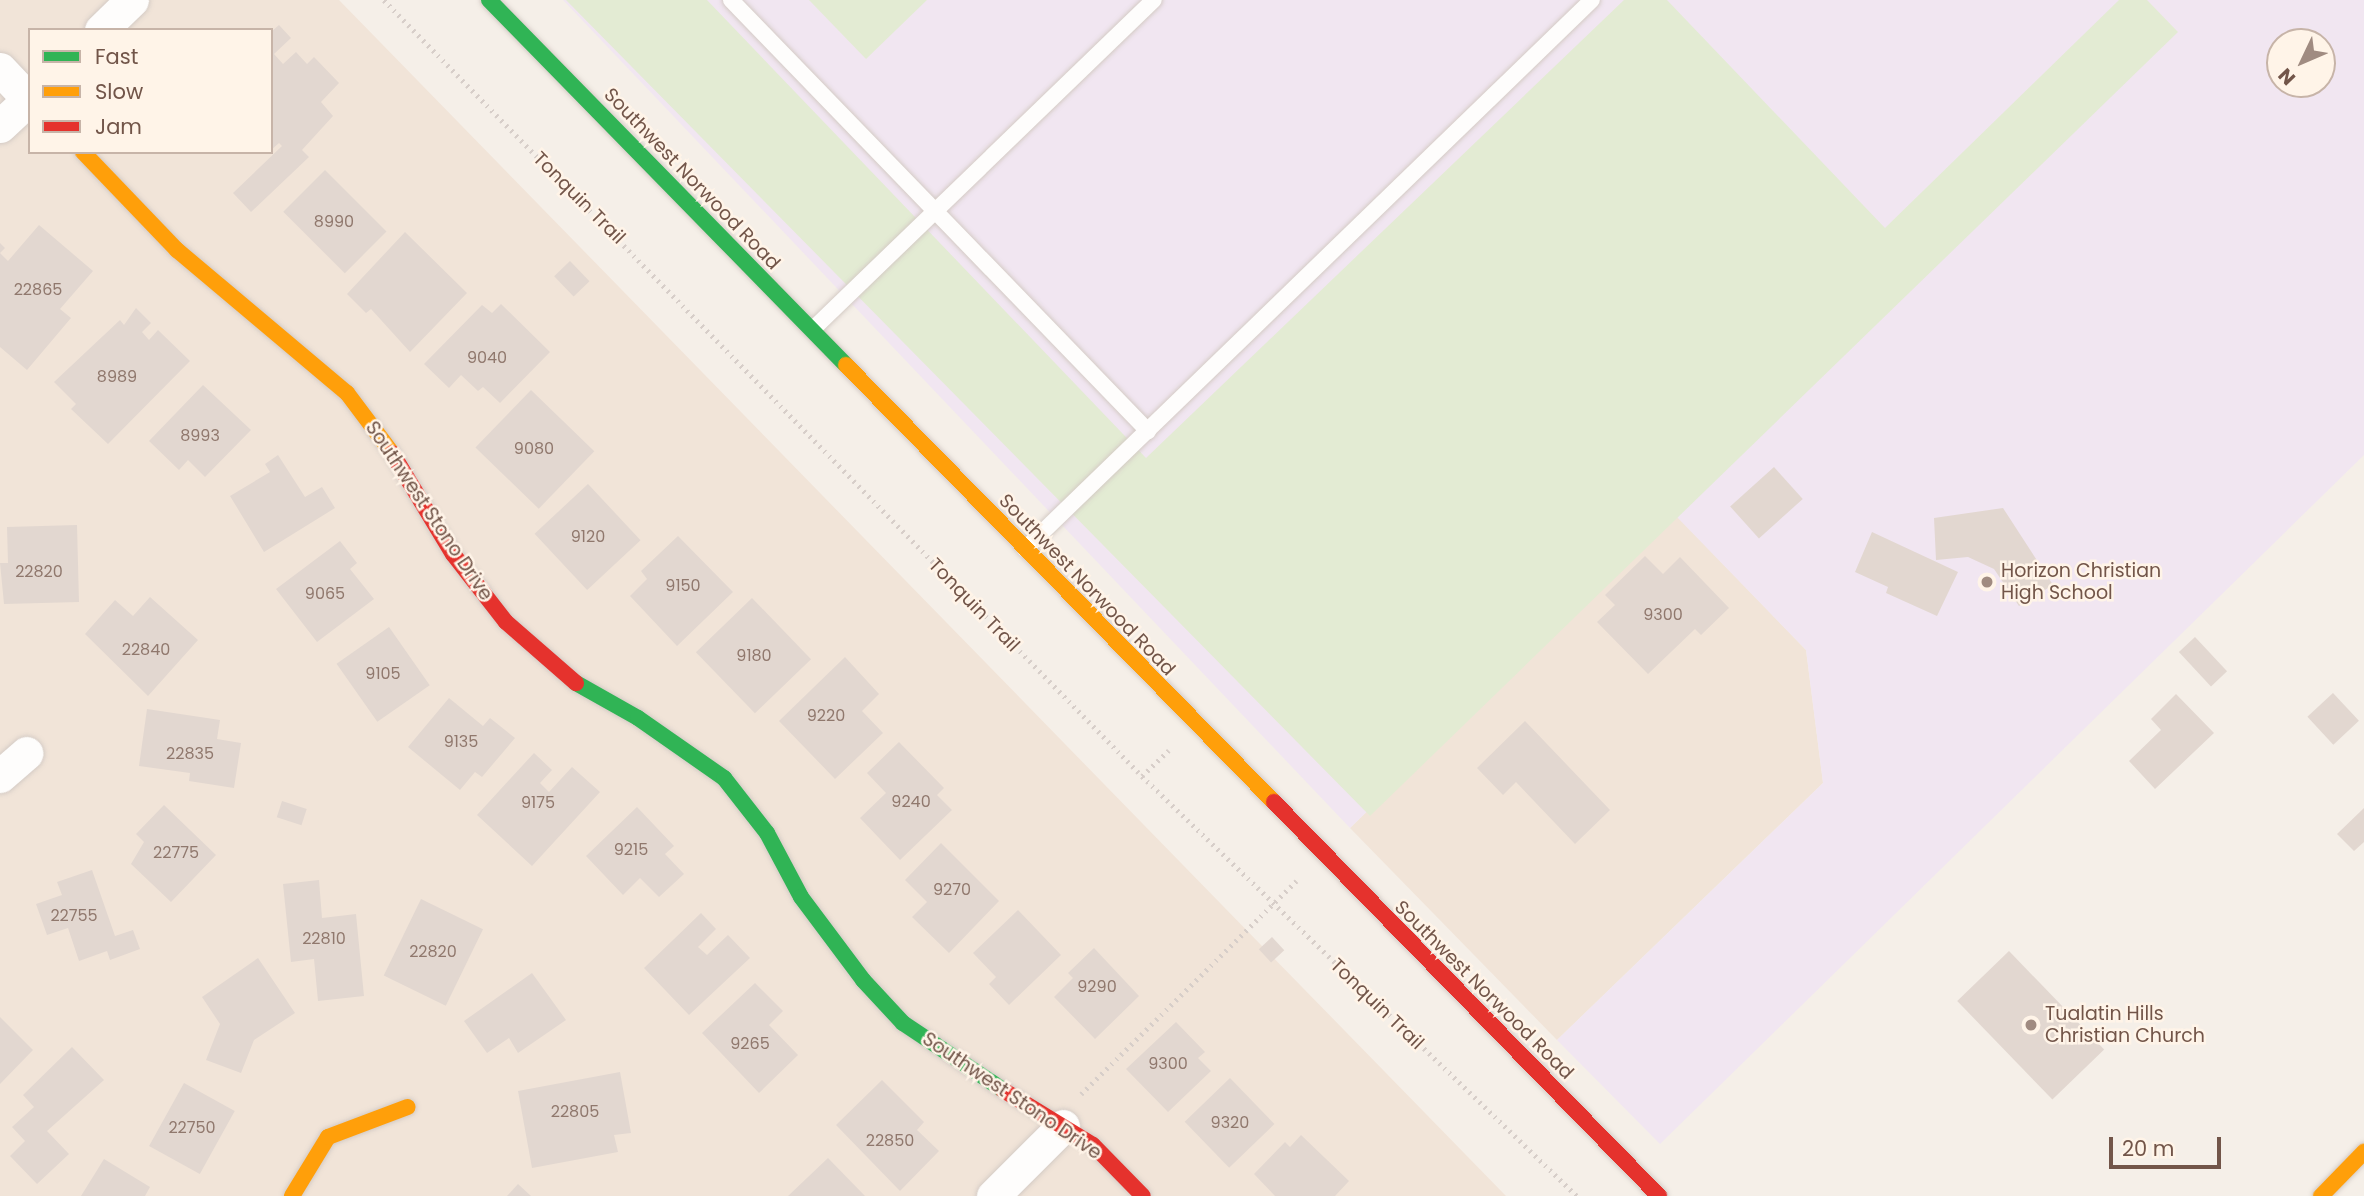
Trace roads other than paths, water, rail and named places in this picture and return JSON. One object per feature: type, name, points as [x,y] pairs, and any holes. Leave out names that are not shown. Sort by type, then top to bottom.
[{"type":"street","points":[[103,28],[132,0]]},
{"type":"street","name":"Southwest Norwood Road","points":[[489,0],[1023,551],[1659,1196]]},
{"type":"street","points":[[0,69],[28,98]]},
{"type":"street","points":[[0,126],[28,100]]},
{"type":"street","name":"Southwest Stono Drive","points":[[85,154],[177,250],[347,393],[405,471],[453,554],[506,622],[568,678],[638,718],[724,778],[767,833],[809,907],[863,980],[903,1023],[1093,1145],[1143,1196]]},
{"type":"street","points":[[0,776],[26,753]]},
{"type":"street","points":[[292,1196],[328,1137],[408,1107]]},
{"type":"street","points":[[993,1196],[1063,1126]]},
{"type":"street","points":[[2322,1196],[2364,1152]]},
{"type":"lane","points":[[731,0],[1148,431]]},
{"type":"lane","points":[[810,331],[1153,0]]},
{"type":"lane","points":[[1023,551],[1592,0]]},
{"type":"place","name":"Horizon Christian High School","points":[[1987,582]]},
{"type":"place","name":"Tualatin Hills Christian Church","points":[[2031,1025]]}]
